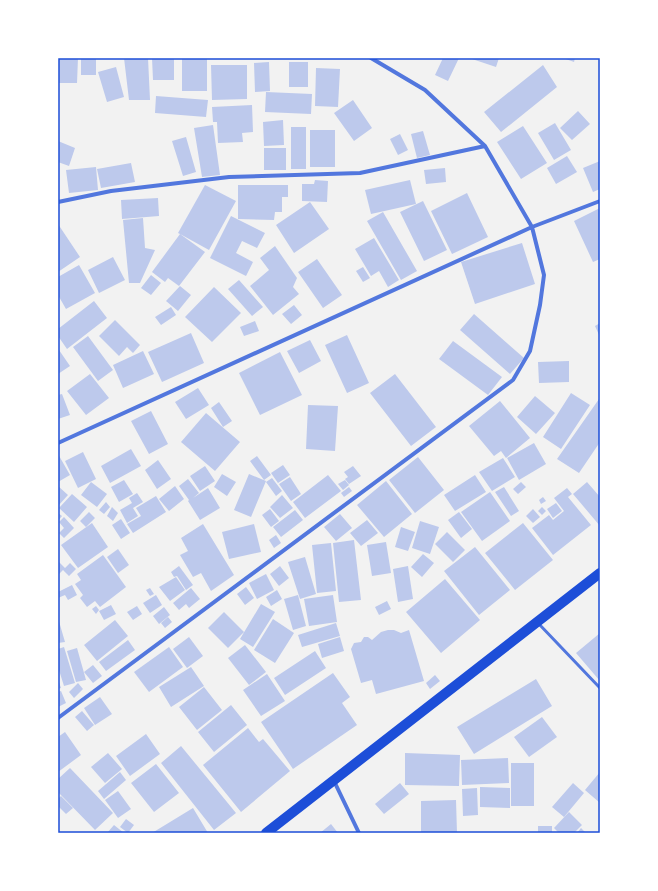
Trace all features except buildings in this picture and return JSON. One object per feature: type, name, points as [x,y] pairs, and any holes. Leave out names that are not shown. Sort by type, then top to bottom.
[{"type":"main road","points":[[266,833],[600,574]]},
{"type":"street","points":[[58,718],[513,380],[530,351],[540,305],[544,275],[532,227],[485,146],[425,90],[371,58]]},
{"type":"street","points":[[58,202],[111,191],[229,176],[360,173],[485,146]]},
{"type":"street","points":[[58,443],[532,227],[600,201]]},
{"type":"street","points":[[334,780],[359,833]]},
{"type":"lane","points":[[537,622],[600,688]]}]
